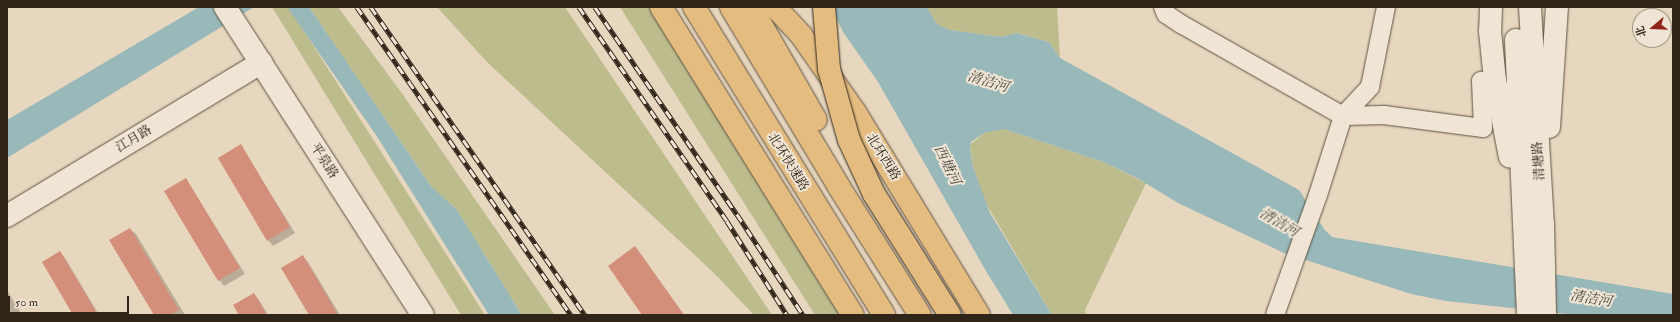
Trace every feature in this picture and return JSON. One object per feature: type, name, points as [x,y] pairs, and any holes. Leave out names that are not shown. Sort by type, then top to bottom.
[{"type":"main road","name":"平泉路","points":[[225,7],[236,27],[261,63],[423,315]]},
{"type":"main road","points":[[661,7],[853,315]]},
{"type":"main road","name":"北环快速路","points":[[694,7],[884,315]]},
{"type":"main road","points":[[731,7],[920,315]]},
{"type":"main road","points":[[751,7],[831,146],[890,268]]},
{"type":"main road","name":"北环西路","points":[[775,7],[801,35],[886,160],[979,315]]},
{"type":"main road","points":[[782,7],[801,35]]},
{"type":"main road","points":[[824,7],[830,69],[849,140],[874,194],[950,315]]},
{"type":"main road","points":[[1491,7],[1490,31],[1495,80],[1533,224]]},
{"type":"main road","points":[[1533,224],[1557,7]]},
{"type":"main road","name":"清塘路","points":[[1523,11],[1535,269],[1545,315]]},
{"type":"main road","name":"江月路","points":[[7,216],[261,63]]},
{"type":"main road","name":"清塘路","points":[[1528,315],[1535,269]]},
{"type":"street","points":[[1163,7],[1166,14],[1181,24],[1343,116],[1384,114],[1483,128],[1481,80],[1495,80]]},
{"type":"street","points":[[1275,315],[1318,195],[1343,116],[1370,86],[1386,7]]},
{"type":"shaded area","points":[[272,7],[287,7],[290,9],[485,315],[461,315]]},
{"type":"shaded area","points":[[309,7],[338,7],[401,92],[555,315],[522,315],[457,210],[431,186]]},
{"type":"shaded area","points":[[437,7],[565,7],[772,315],[754,315],[714,273],[487,62]]},
{"type":"shaded area","points":[[620,7],[649,7],[842,315],[815,315]]},
{"type":"shaded area","points":[[927,7],[1057,7],[1060,58],[1049,42],[1018,33],[1001,37],[950,30],[937,24]]},
{"type":"shaded area","points":[[1004,129],[1103,162],[1146,183],[1085,310],[1086,315],[1052,315],[985,202],[973,167],[970,145],[984,133]]},
{"type":"water","points":[[199,7],[254,7],[7,158],[7,120]]},
{"type":"water","points":[[287,7],[309,7],[431,186],[457,210],[522,315],[489,315],[376,135]]},
{"type":"water","points":[[831,7],[927,7],[937,24],[950,30],[1001,37],[1017,33],[1049,42],[1060,58],[1299,190],[1324,229],[1332,237],[1673,294],[1673,315],[1576,315],[1446,301],[1411,294],[1284,253],[1178,203],[1137,178],[1103,162],[1004,129],[984,133],[971,142],[970,149],[973,167],[990,213],[1052,315],[1013,315],[986,271],[878,82],[843,32]]},
{"type":"building","points":[[241,144],[290,227],[267,241],[218,158]]},
{"type":"building","points":[[186,178],[240,268],[218,281],[164,191]]},
{"type":"building","points":[[130,228],[179,310],[170,315],[154,315],[109,240]]},
{"type":"building","points":[[635,246],[684,315],[642,315],[608,266]]},
{"type":"building","points":[[60,251],[98,315],[73,315],[42,262]]},
{"type":"building","points":[[303,255],[338,315],[309,315],[281,268]]},
{"type":"building","points":[[254,293],[267,315],[239,315],[233,305]]},
{"type":"railway","points":[[357,7],[571,315]]},
{"type":"railway","points":[[371,7],[585,315]]},
{"type":"railway","points":[[579,7],[727,221],[787,315]]},
{"type":"railway","points":[[595,7],[737,214],[803,315]]},
{"type":"water label","name":"清洁河","points":[[988,82]]},
{"type":"water label","name":"西塘河","points":[[947,165]]},
{"type":"water label","name":"清洁河","points":[[1279,223]]},
{"type":"water label","name":"清洁河","points":[[1591,299]]}]
